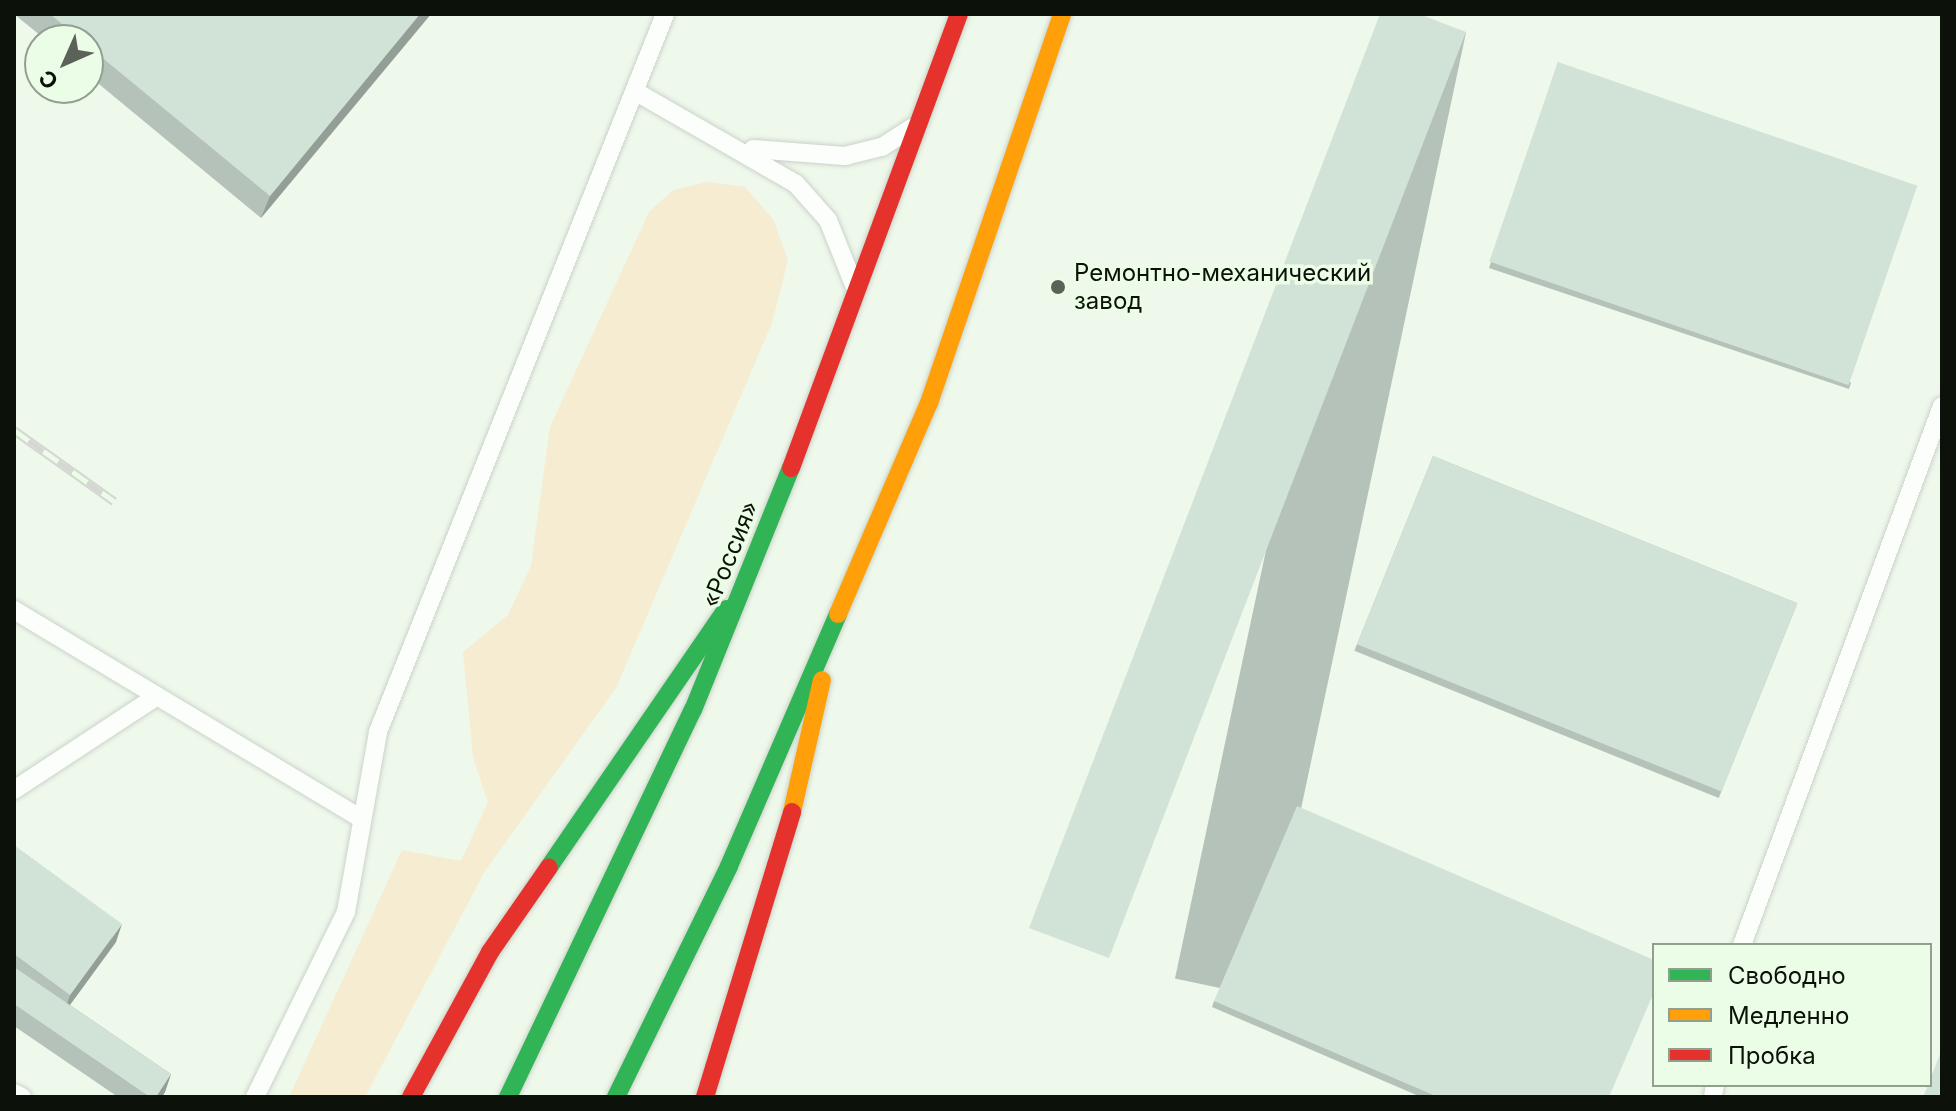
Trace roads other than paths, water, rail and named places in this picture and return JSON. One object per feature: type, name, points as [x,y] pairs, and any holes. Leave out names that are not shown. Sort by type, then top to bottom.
[{"type":"main road","name":"«Россия»","points":[[508,1097],[660,782],[744,583],[858,302],[925,119],[959,14]]},
{"type":"main road","points":[[616,1097],[729,866],[929,403],[1062,14]]},
{"type":"main road","points":[[411,1097],[515,914],[744,583]]},
{"type":"main road","points":[[705,1097],[790,820],[835,623]]},
{"type":"lane","points":[[255,1097],[346,912],[378,732],[638,93],[665,14]]},
{"type":"lane","points":[[638,93],[742,147],[796,184],[828,220],[846,253],[858,302]]},
{"type":"lane","points":[[742,147],[810,159],[845,156],[882,147],[925,119]]},
{"type":"lane","points":[[1743,943],[1942,406]]},
{"type":"lane","points":[[14,610],[362,819]]},
{"type":"lane","points":[[14,790],[157,696]]},
{"type":"lane","points":[[14,1093],[22,1097]]},
{"type":"railway","points":[[14,430],[114,501]]},
{"type":"place","name":"Ремонтно-механический завод","points":[[1058,287]]}]
